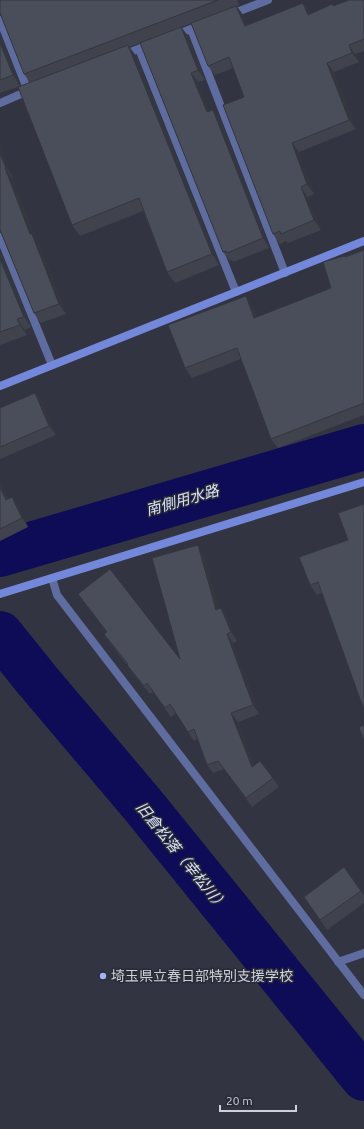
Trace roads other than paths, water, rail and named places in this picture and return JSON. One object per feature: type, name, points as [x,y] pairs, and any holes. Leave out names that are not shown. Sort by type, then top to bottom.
[{"type":"street","points":[[117,57],[268,0]]},
{"type":"street","points":[[0,20],[32,90],[0,102]]},
{"type":"street","points":[[191,29],[285,273]]},
{"type":"street","points":[[139,49],[236,292]]},
{"type":"street","points":[[0,237],[52,365]]},
{"type":"street","points":[[0,386],[364,242]]},
{"type":"street","points":[[0,594],[364,482]]},
{"type":"street","points":[[52,578],[57,595],[364,995]]},
{"type":"street","points":[[338,962],[364,953]]},
{"type":"waterway","name":"南側用水路","points":[[0,554],[364,447]]},
{"type":"waterway","name":"旧倉松落（幸松川）","points":[[0,634],[142,804],[364,1078]]},
{"type":"place","name":"埼玉県立春日部特別支援学校","points":[[103,976]]}]
